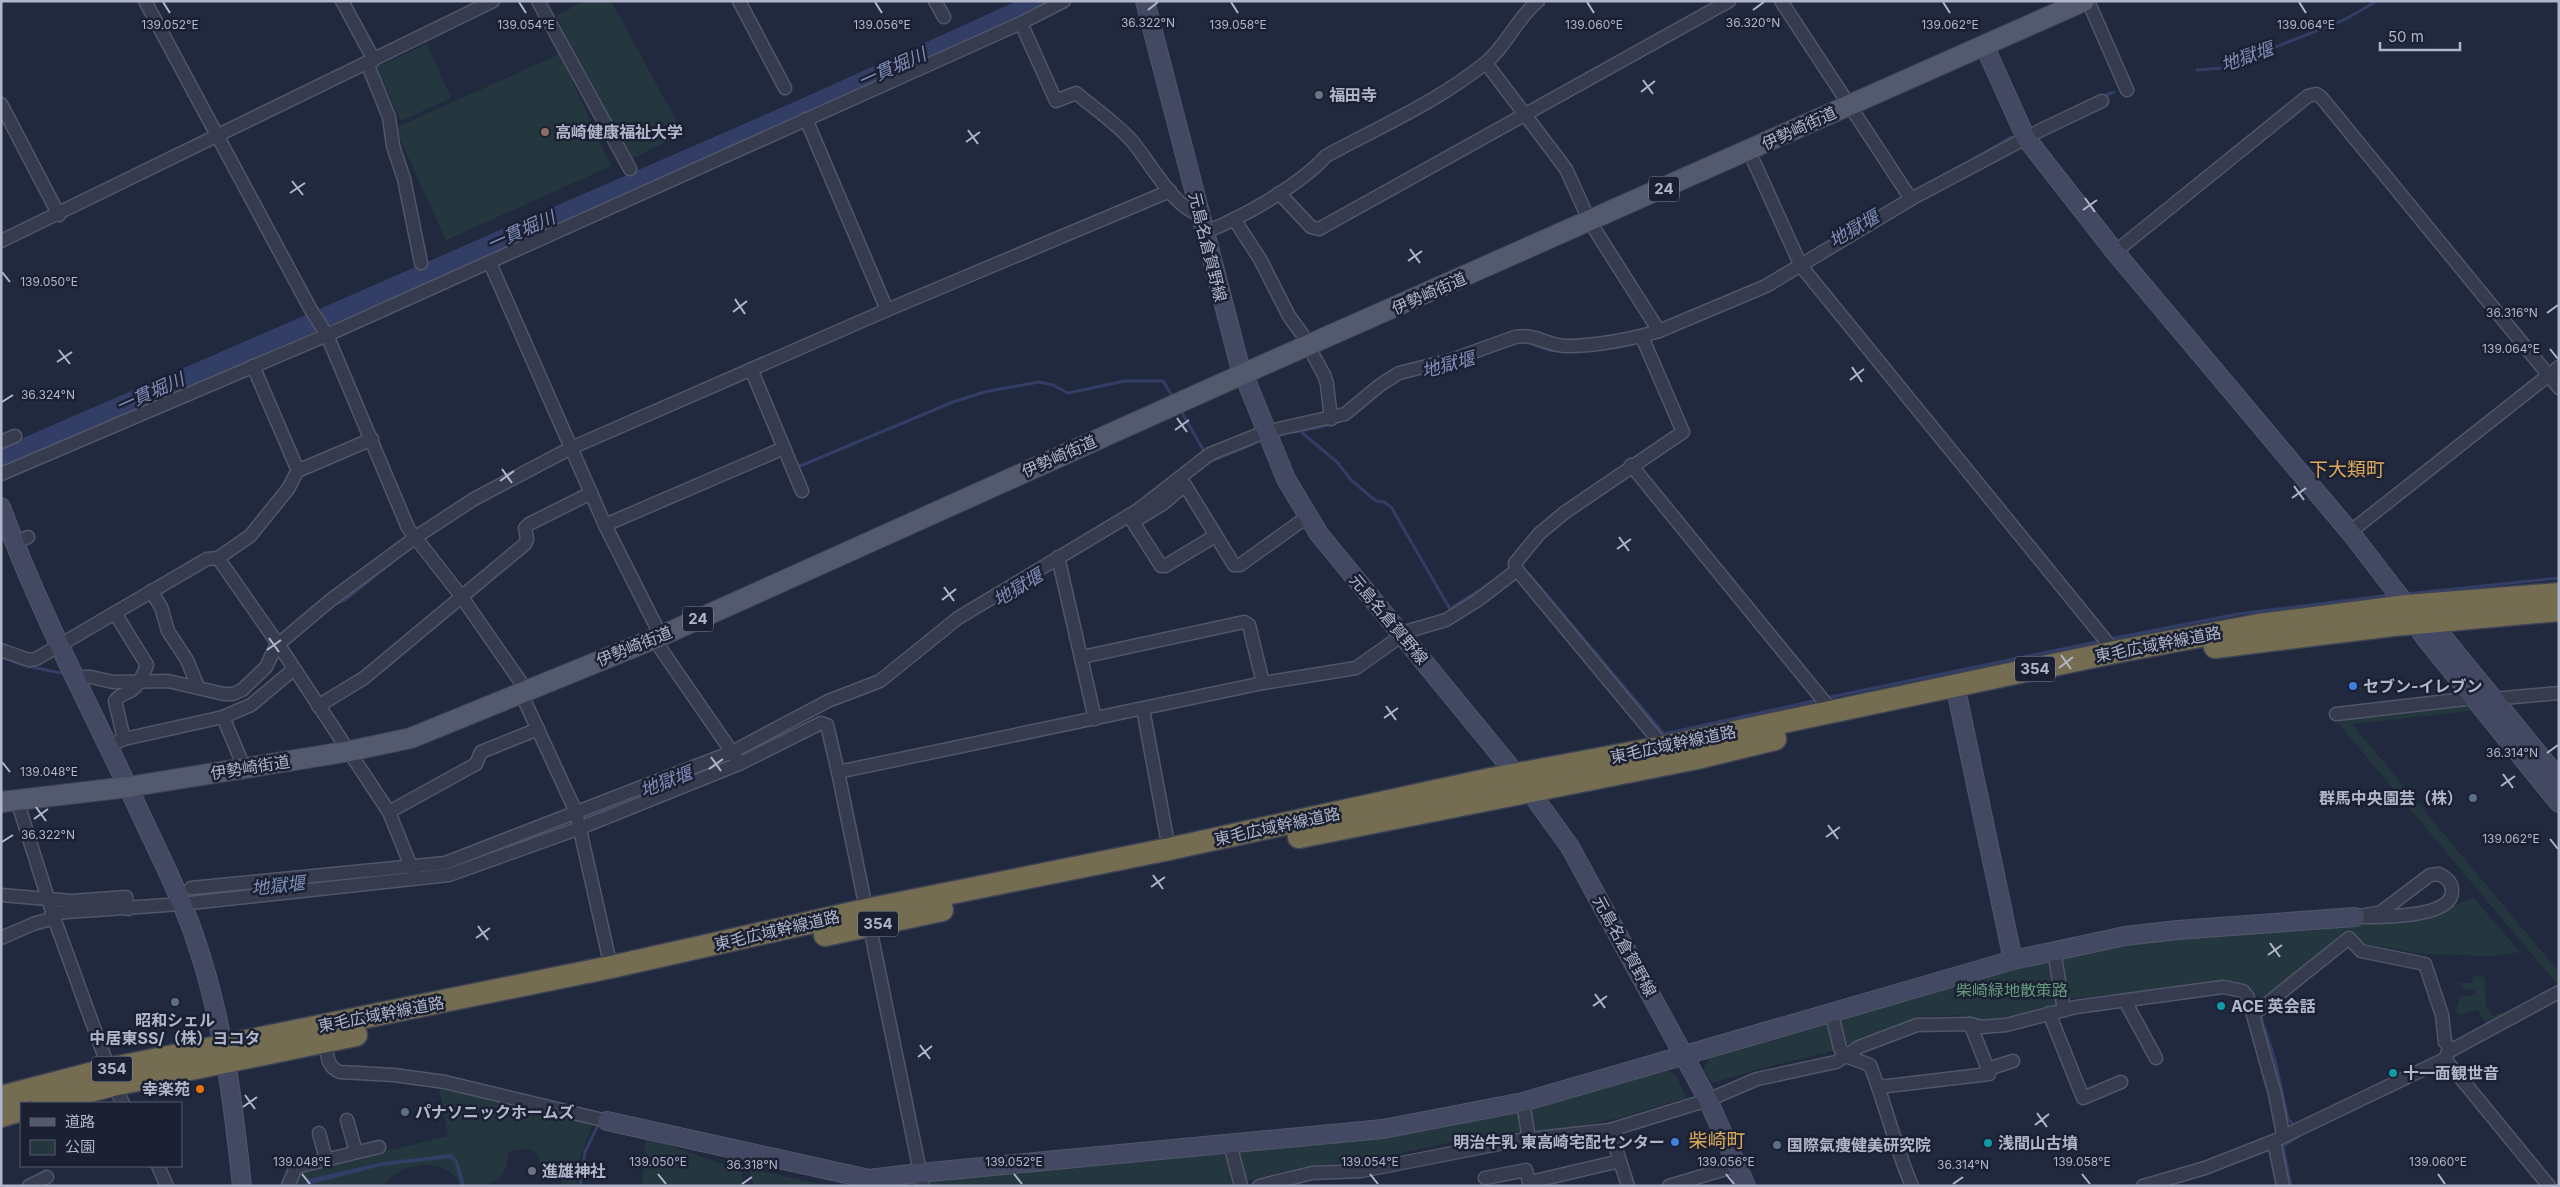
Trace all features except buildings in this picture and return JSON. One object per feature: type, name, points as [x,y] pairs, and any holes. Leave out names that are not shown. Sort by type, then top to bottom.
[{"type":"highway","name":"東毛広域幹線道路","points":[[226,1054],[326,1041],[1169,849],[1523,782],[1697,758],[1832,726],[2213,647],[2559,594]]},
{"type":"highway","name":"東毛広域幹線道路","points":[[46,1102],[115,1086],[226,1054],[611,967],[868,918],[1523,782],[1664,747],[2115,652],[2259,625],[2559,610]]},
{"type":"highway","name":"東毛広域幹線道路","points":[[1,1098],[115,1086]]},
{"type":"highway","points":[[1,1116],[20,1110]]},
{"type":"main road","name":"伊勢崎街道","points":[[9,801],[128,787],[350,751],[411,738],[657,637],[1243,374],[1590,222],[2084,1]]},
{"type":"street","points":[[145,1],[217,137],[325,333],[372,439],[408,528],[461,596],[524,692],[538,729],[576,812],[611,967]]},
{"type":"street","points":[[342,1],[370,62],[389,117],[393,146],[404,179],[422,263]]},
{"type":"street","points":[[1,241],[493,1]]},
{"type":"street","points":[[538,1],[630,169]]},
{"type":"street","points":[[739,1],[785,88]]},
{"type":"street","points":[[935,1],[944,17]]},
{"type":"street","points":[[1,474],[490,263],[1021,23],[1064,1]]},
{"type":"street","name":"元島名倉賀野線","points":[[1145,1],[1229,331],[1265,432],[1286,479],[1307,517],[1319,534],[1523,782],[1570,847],[1708,1100],[1739,1165],[1746,1186]]},
{"type":"street","points":[[1205,232],[1234,219],[1279,193],[1312,172],[1326,156],[1456,85],[1486,63],[1507,39],[1524,13],[1538,1]]},
{"type":"street","points":[[1279,193],[1311,227],[1319,229],[1729,1]]},
{"type":"street","points":[[1781,1],[1911,199]]},
{"type":"street","points":[[2088,1],[2127,90]]},
{"type":"street","points":[[1021,23],[1056,101],[1076,93],[1131,140],[1170,191],[1190,212],[1200,214]]},
{"type":"street","points":[[1984,45],[2026,138],[2115,252],[2350,532],[2417,617],[2474,698],[2559,803]]},
{"type":"street","points":[[1486,63],[1527,114],[1566,169],[1590,222],[1659,331]]},
{"type":"street","points":[[2115,252],[2308,96],[2316,94],[2322,97],[2559,388]]},
{"type":"street","points":[[1215,536],[1165,566],[1161,566],[1133,522],[1210,454],[1265,432],[1331,419],[1345,414],[1380,385],[1399,373],[1451,360],[1515,337],[1526,335],[1538,338],[1551,345],[1567,346],[1642,336],[1659,331],[1766,286],[1911,199],[2026,138],[2102,101]]},
{"type":"street","points":[[1,104],[59,214]]},
{"type":"street","points":[[806,119],[887,310]]},
{"type":"street","points":[[1749,150],[1801,266],[2115,652]]},
{"type":"street","points":[[75,677],[91,677],[113,682],[168,681],[224,694],[233,694],[242,690],[266,667],[278,644],[332,599],[416,537],[474,499],[571,448],[750,368],[1170,191]]},
{"type":"street","points":[[1234,219],[1260,259],[1327,384],[1331,419]]},
{"type":"street","points":[[490,263],[605,525],[657,637],[739,764]]},
{"type":"street","points":[[1642,336],[1683,432],[1564,513],[1539,534],[1515,563],[1517,570],[1664,747]]},
{"type":"street","points":[[253,366],[296,466],[299,468],[302,469],[372,439]]},
{"type":"street","points":[[2350,532],[2559,367]]},
{"type":"street","points":[[750,368],[802,491]]},
{"type":"street","points":[[1,442],[15,436]]},
{"type":"street","points":[[605,525],[784,448]]},
{"type":"street","points":[[1631,466],[1832,711]]},
{"type":"street","points":[[1,650],[29,660],[36,659],[58,644],[207,559],[218,558],[250,536],[288,489],[299,468]]},
{"type":"street","points":[[1,938],[54,915],[181,904],[414,872],[455,860],[732,752],[828,701],[880,681],[958,618],[1171,490],[1184,485],[1198,504],[1215,536],[1234,565],[1240,565],[1307,517]]},
{"type":"street","points":[[318,706],[364,678],[525,544],[527,539],[525,528],[530,524],[591,493]]},
{"type":"street","points":[[1,507],[21,540],[58,644],[75,677],[117,742]]},
{"type":"street","points":[[1058,557],[1095,719]]},
{"type":"street","points":[[218,558],[278,644],[389,812],[414,872]]},
{"type":"street","points":[[838,772],[1263,683],[1356,668],[1408,631],[1446,620],[1478,600],[1517,570]]},
{"type":"street","points":[[151,591],[161,607],[168,631],[187,660],[198,687]]},
{"type":"street","points":[[115,613],[147,665],[140,681],[132,690],[119,696],[115,701],[117,742],[128,787],[181,904],[206,974],[226,1054],[242,1186]]},
{"type":"street","points":[[2417,617],[2493,699],[2559,779]]},
{"type":"street","points":[[1082,658],[1244,622],[1248,624],[1263,683]]},
{"type":"street","points":[[117,742],[223,717],[251,705],[294,669]]},
{"type":"street","points":[[2336,714],[2474,698],[2493,699],[2559,692]]},
{"type":"street","points":[[1958,699],[2013,960]]},
{"type":"street","points":[[1143,709],[1169,849]]},
{"type":"street","points":[[223,717],[244,767]]},
{"type":"street","points":[[191,888],[414,872],[460,872],[580,828],[739,764],[820,723],[827,725],[921,1179]]},
{"type":"street","points":[[389,812],[476,764],[481,752],[538,729]]},
{"type":"street","points":[[9,801],[49,899],[115,1086]]},
{"type":"street","points":[[326,1041],[329,1063],[334,1070],[340,1072],[445,1082],[607,1122],[869,1179],[921,1179],[1230,1144],[1383,1129],[1522,1102],[1685,1056],[1831,1011],[2013,960],[2124,936],[2178,930],[2355,917],[2388,917],[2436,910],[2446,905],[2452,896],[2452,886],[2446,878],[2439,874],[2430,875],[2381,912],[2355,917]]},
{"type":"street","points":[[1,895],[72,901],[126,897],[128,910]]},
{"type":"street","points":[[2254,1014],[2349,938],[2361,951],[2425,964],[2442,1015],[2448,1054],[2549,1186]]},
{"type":"street","points":[[2054,951],[2064,1010]]},
{"type":"street","points":[[1259,1186],[1312,1173],[1362,1171],[1519,1140],[1610,1130],[1708,1100],[1757,1079],[1828,1065],[1859,1047],[1917,1025],[1970,1024],[1982,1027],[2006,1025],[2064,1010],[2205,988],[2229,988],[2243,991],[2248,997],[2254,1014],[2279,1138],[2283,1186]]},
{"type":"street","points":[[2143,1186],[2205,1168],[2279,1138],[2448,1054],[2559,992]]},
{"type":"street","points":[[2125,1001],[2156,1058]]},
{"type":"street","points":[[1831,1011],[1840,1048],[1845,1056],[1870,1066],[1879,1087],[1898,1154],[1912,1186]]},
{"type":"street","points":[[2049,1013],[2083,1098],[2121,1082]]},
{"type":"street","points":[[1970,1024],[1988,1069],[2013,1061]]},
{"type":"street","points":[[1879,1087],[1989,1074]]},
{"type":"street","points":[[1522,1102],[1529,1140]]},
{"type":"street","points":[[347,1120],[356,1152]]},
{"type":"street","points":[[1610,1130],[1628,1186]]},
{"type":"street","points":[[319,1133],[326,1159]]},
{"type":"street","points":[[1230,1144],[1240,1186]]},
{"type":"street","points":[[288,1186],[296,1167],[379,1147]]},
{"type":"street","points":[[1485,1178],[1526,1170],[1530,1184],[1620,1161]]},
{"type":"street","points":[[1669,1186],[1739,1165]]},
{"type":"street","points":[[158,1167],[167,1186]]},
{"type":"street","points":[[29,1186],[47,1176]]},
{"type":"green space","points":[[585,1],[611,1],[683,133],[632,159],[556,16]]},
{"type":"green space","points":[[427,44],[451,98],[401,121],[377,67]]},
{"type":"green space","points":[[560,54],[611,166],[446,240],[395,128]]},
{"type":"green space","points":[[2467,705],[2470,711],[2352,724],[2559,972],[2559,981],[2556,983],[2338,723],[2340,719]]},
{"type":"green space","name":"柴崎緑地散策路","points":[[2473,897],[2520,952],[2491,956],[2424,954],[2365,944],[2349,931],[2261,1000],[2250,987],[2226,981],[2070,999],[2060,960],[2065,954],[2186,935],[2439,913]]},
{"type":"green space","name":"柴崎緑地散策路","points":[[2044,959],[2049,963],[2058,1001],[2055,1004],[2006,1018],[1974,1020],[1963,1015],[1919,1017],[1848,1044],[1845,1042],[1838,1021],[1842,1014]]},
{"type":"green space","points":[[2474,976],[2485,977],[2486,1005],[2492,1016],[2503,1012],[2504,1015],[2485,1023],[2478,1010],[2459,1015],[2456,1010],[2460,997],[2476,994],[2474,990],[2462,988],[2459,983],[2472,983]]},
{"type":"green space","points":[[1822,1020],[1828,1023],[1836,1045],[1833,1051],[1759,1069],[1712,1083],[1704,1070],[1709,1057]]},
{"type":"green space","points":[[1663,1069],[1676,1075],[1686,1098],[1619,1118],[1541,1134],[1534,1129],[1528,1110],[1534,1103]]},
{"type":"green space","points":[[439,1088],[593,1124],[580,1158],[577,1186],[563,1186],[559,1170],[549,1169],[540,1164],[538,1155],[528,1148],[508,1152],[504,1171],[500,1177],[488,1184],[461,1186],[455,1176],[446,1169],[423,1165],[400,1171],[382,1186],[295,1186],[303,1171],[448,1136]]},
{"type":"green space","points":[[1518,1110],[1523,1127],[1521,1131],[1470,1141],[1452,1142],[1364,1161],[1308,1166],[1245,1181],[1238,1154],[1243,1150]]},
{"type":"green space","points":[[651,1139],[742,1171],[742,1186],[642,1186],[645,1140]]},
{"type":"green space","points":[[1218,1151],[1227,1155],[1232,1186],[928,1186],[927,1180]]},
{"type":"green space","points":[[750,1169],[829,1186],[753,1186]]},
{"type":"water","points":[[452,1154],[458,1161],[465,1186],[461,1186],[455,1163],[450,1158],[381,1166],[304,1186],[308,1179],[383,1162]]},
{"type":"waterway","name":"一貫堀川","points":[[1,458],[802,109],[1040,1]]},
{"type":"waterway","name":"地獄堰","points":[[2197,70],[2222,68],[2344,20],[2377,1]]},
{"type":"waterway","name":"地獄堰","points":[[2101,97],[2114,92]]},
{"type":"waterway","name":"地獄堰","points":[[1974,159],[2011,137]]},
{"type":"waterway","name":"地獄堰","points":[[1529,343],[1549,350],[1561,351]]},
{"type":"waterway","name":"地獄堰","points":[[1460,363],[1483,355]]},
{"type":"waterway","points":[[797,464],[800,466],[953,402],[984,392],[1039,382],[1053,385],[1068,393],[1125,381],[1163,381],[1173,397]]},
{"type":"waterway","name":"地獄堰","points":[[1294,432],[1342,421],[1368,403]]},
{"type":"waterway","points":[[1180,409],[1205,453]]},
{"type":"waterway","points":[[1300,431],[1337,462],[1351,480],[1376,501],[1384,502],[1391,507],[1450,609],[1492,582]]},
{"type":"waterway","name":"地獄堰","points":[[1209,462],[1253,444]]},
{"type":"waterway","points":[[332,606],[345,600],[391,563]]},
{"type":"waterway","points":[[1529,574],[1664,734],[1818,700]]},
{"type":"waterway","points":[[2406,594],[2559,578]]},
{"type":"waterway","points":[[2110,639],[2238,614],[2390,595]]},
{"type":"waterway","points":[[1826,698],[2101,641]]},
{"type":"waterway","points":[[1,657],[26,666],[66,674]]},
{"type":"waterway","name":"地獄堰","points":[[581,818],[630,798]]},
{"type":"waterway","name":"地獄堰","points":[[506,846],[575,820]]},
{"type":"waterway","name":"地獄堰","points":[[186,896],[411,873]]},
{"type":"waterway","points":[[2261,1017],[2275,1060],[2288,1119],[2292,1123]]},
{"type":"waterway","points":[[580,1186],[585,1152],[597,1127]]},
{"type":"waterway","points":[[2291,1186],[2283,1146],[2299,1136]]},
{"type":"place","name":"福田寺","points":[[1319,95]]},
{"type":"place","name":"高崎健康福祉大学","points":[[545,132]]},
{"type":"place","name":"セブン-イレブン","points":[[2353,686]]},
{"type":"place","name":"群馬中央園芸（株）","points":[[2473,798]]},
{"type":"place","name":"昭和シェル 中居東SS/（株）ヨコタ","points":[[175,1002]]},
{"type":"place","name":"ACE 英会話","points":[[2221,1006]]},
{"type":"place","name":"十一面観世音","points":[[2393,1073]]},
{"type":"place","name":"幸楽苑","points":[[200,1089]]},
{"type":"place","name":"パナソニックホームズ","points":[[405,1112]]},
{"type":"place","name":"明治牛乳 東高崎宅配センター","points":[[1675,1142]]},
{"type":"place","name":"浅間山古墳","points":[[1988,1143]]},
{"type":"place","name":"国際氣痩健美研究院","points":[[1777,1145]]},
{"type":"place","name":"進雄神社","points":[[532,1171]]},
{"type":"district","name":"下大類町","points":[[2347,469]]},
{"type":"district","name":"柴崎町","points":[[1717,1140]]}]
